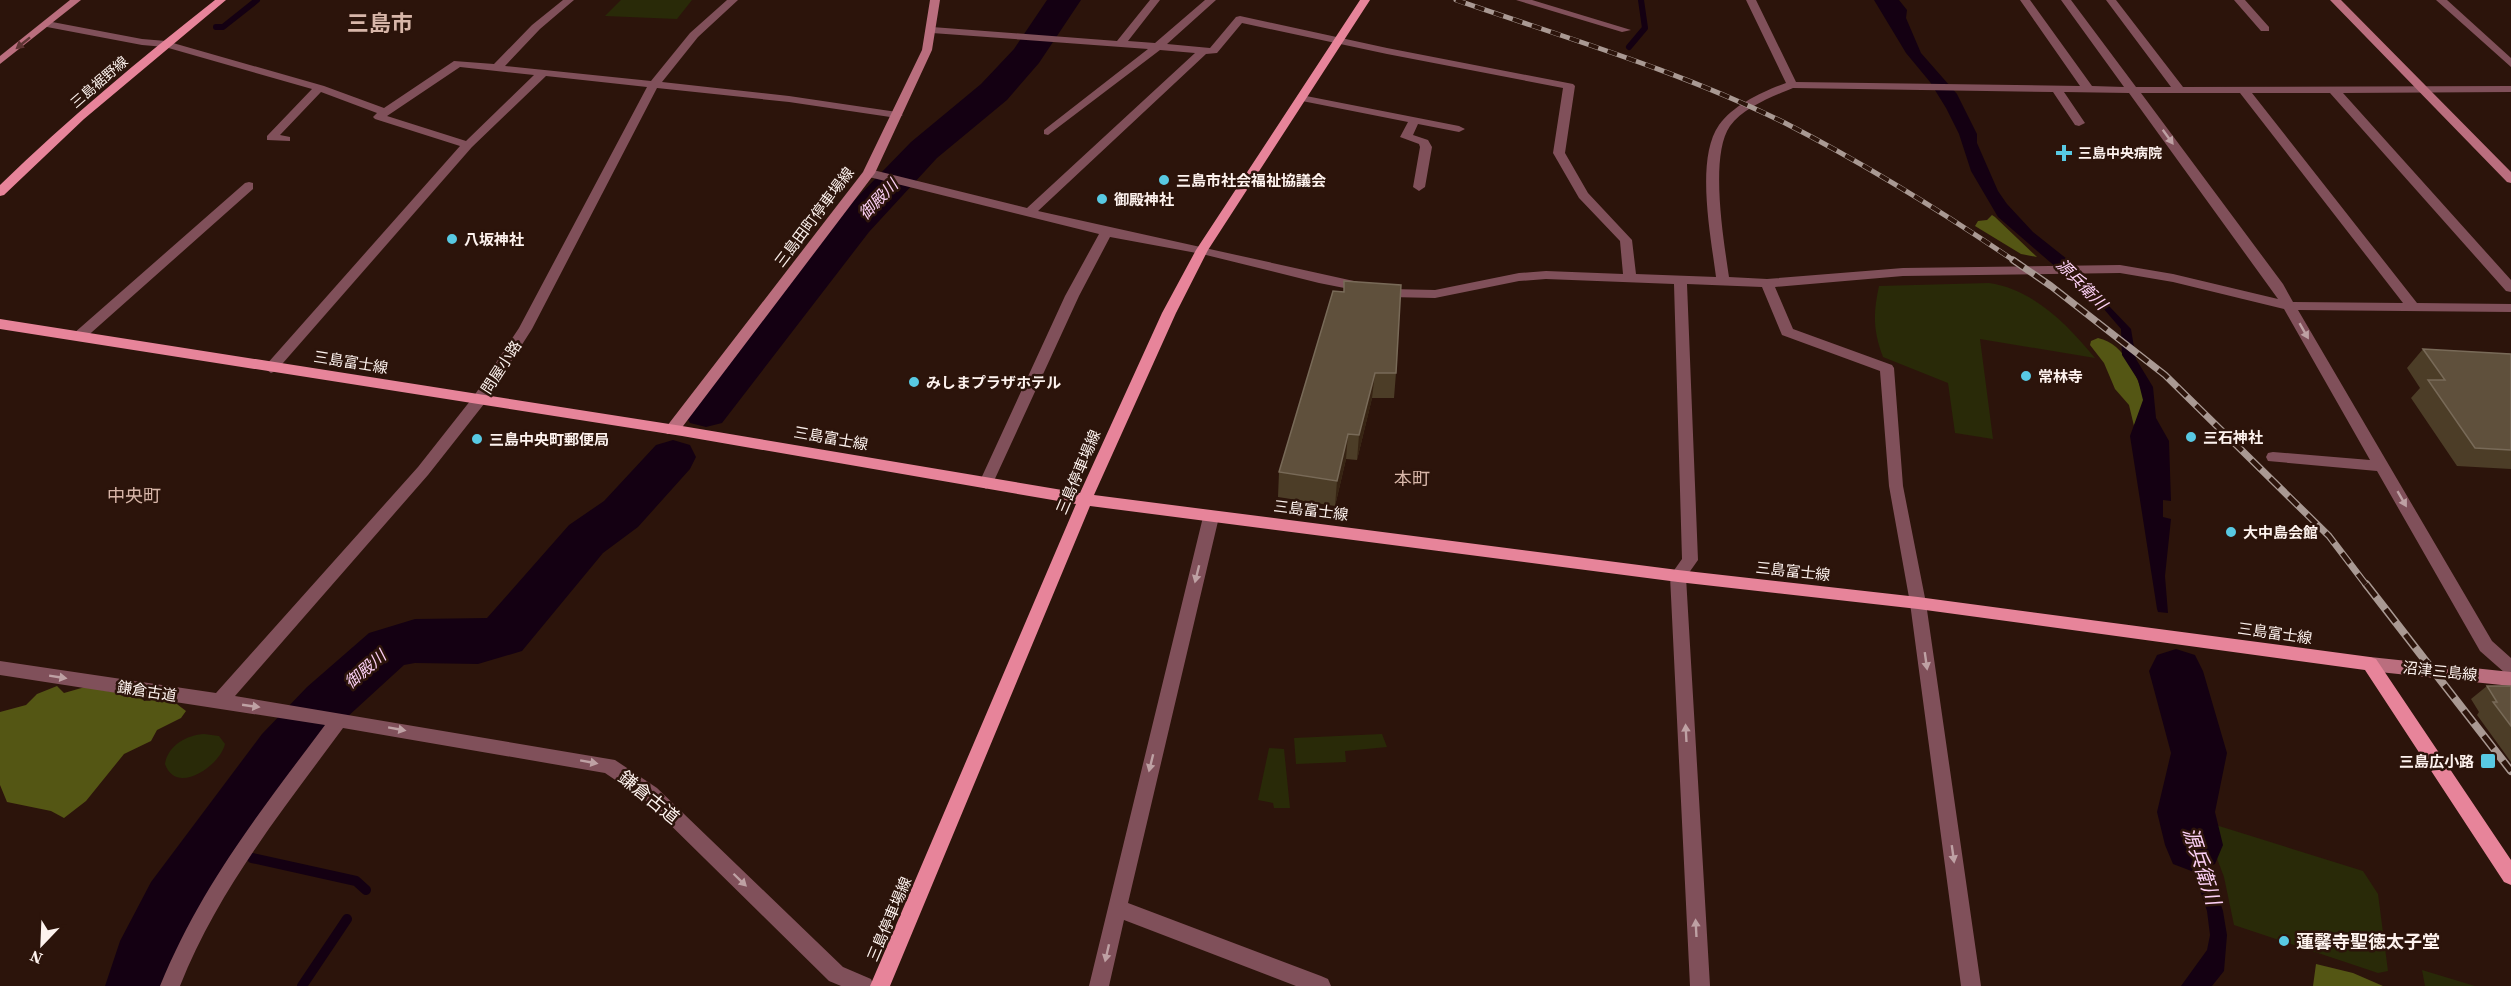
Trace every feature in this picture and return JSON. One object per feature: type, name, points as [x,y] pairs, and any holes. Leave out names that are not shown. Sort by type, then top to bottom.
[{"type":"main road","points":[[0,62],[76,0]]},
{"type":"main road","name":"三島裾野線","points":[[0,192],[31,161],[166,44],[221,0]]},
{"type":"main road","name":"三島田町停車場線","points":[[672,430],[869,173],[927,50],[935,0]]},
{"type":"main road","name":"三島停車場線","points":[[880,986],[1130,395],[1202,250],[1365,0]]},
{"type":"main road","points":[[2335,0],[2511,179]]},
{"type":"main road","name":"三島富士線","points":[[0,324],[672,430],[1085,500],[1678,576],[1918,603],[2370,664]]},
{"type":"main road","points":[[2370,664],[2511,876]]},
{"type":"main road","name":"沼津三島線","points":[[2370,664],[2511,679]]},
{"type":"street","points":[[496,68],[536,27],[568,0]]},
{"type":"street","name":"問屋小路","points":[[219,702],[423,471],[479,400],[525,329],[653,86],[689,41],[733,0]]},
{"type":"street","points":[[1121,43],[1155,0]]},
{"type":"street","points":[[1048,132],[1160,45],[1211,0]]},
{"type":"street","points":[[1521,0],[1626,30]]},
{"type":"street","points":[[1751,0],[1792,85]]},
{"type":"street","points":[[2025,0],[2088,89]]},
{"type":"street","points":[[2066,0],[2278,287],[2486,646],[2511,668]]},
{"type":"street","points":[[2111,0],[2179,89]]},
{"type":"street","points":[[2239,0],[2265,28]]},
{"type":"street","points":[[2441,0],[2511,64]]},
{"type":"street","points":[[932,30],[1160,45],[1213,51],[1240,19],[1339,41],[1569,86],[1559,153],[1583,195],[1626,240],[1630,278]]},
{"type":"street","points":[[47,24],[142,42],[166,44],[318,88],[386,112]]},
{"type":"street","points":[[1030,212],[1204,50]]},
{"type":"street","points":[[468,145],[379,117],[459,63],[541,75],[789,99],[897,115]]},
{"type":"street","points":[[271,368],[468,145],[541,75]]},
{"type":"street","points":[[1723,283],[1715,201],[1714,157],[1718,139],[1723,126],[1731,119],[1775,90],[1792,85],[2133,90],[2511,89]]},
{"type":"street","points":[[286,139],[271,138],[318,88]]},
{"type":"street","points":[[2056,89],[2079,123]]},
{"type":"street","points":[[2243,89],[2413,307]]},
{"type":"street","points":[[2334,89],[2511,288]]},
{"type":"street","points":[[1301,98],[1460,129]]},
{"type":"street","points":[[1414,121],[1406,137],[1424,142],[1426,147],[1419,187]]},
{"type":"street","points":[[869,173],[1106,232],[1202,250],[1319,279],[1390,293],[1435,294],[1519,277],[1546,275],[1767,283],[1903,272],[2080,270],[2147,272],[2289,306],[2511,308]]},
{"type":"street","points":[[78,337],[249,186]]},
{"type":"street","points":[[986,483],[1072,296],[1106,232]]},
{"type":"street","points":[[1680,280],[1690,560],[1678,576],[1700,986]]},
{"type":"street","points":[[1767,283],[1787,332],[1887,368],[1896,486],[1918,603],[1971,986]]},
{"type":"street","points":[[2273,457],[2382,465]]},
{"type":"street","points":[[1099,986],[1211,517]]},
{"type":"street","name":"鎌倉古道","points":[[0,668],[295,712],[609,766],[651,794],[836,974],[864,986]]},
{"type":"street","points":[[170,986],[183,951],[221,882],[334,719]]},
{"type":"street","points":[[1117,908],[1321,986]]},
{"type":"shaded area","points":[[621,0],[692,0],[677,19],[605,16]]},
{"type":"shaded area","points":[[1992,215],[2037,257],[2021,254],[1975,226],[1978,221],[1987,220]]},
{"type":"shaded area","points":[[1989,283],[2020,293],[2048,310],[2095,358],[1980,339],[1993,439],[1955,433],[1948,383],[1883,357],[1875,322],[1879,286]]},
{"type":"shaded area","points":[[2098,338],[2108,341],[2123,354],[2138,381],[2145,400],[2134,426],[2129,405],[2115,389],[2104,363],[2090,345],[2091,341]]},
{"type":"shaded area","points":[[57,686],[64,693],[85,687],[141,697],[144,701],[169,698],[186,711],[181,718],[157,730],[151,741],[124,754],[86,801],[64,818],[51,811],[7,802],[0,785],[0,712],[26,705],[37,694]]},
{"type":"shaded area","points":[[204,734],[219,736],[225,744],[215,761],[188,778],[178,777],[171,773],[165,764],[174,746],[191,736]]},
{"type":"shaded area","points":[[1382,734],[1387,747],[1345,751],[1346,762],[1296,764],[1294,738]]},
{"type":"shaded area","points":[[1269,748],[1284,749],[1290,808],[1274,808],[1273,803],[1258,800]]},
{"type":"shaded area","points":[[2203,821],[2363,871],[2378,894],[2388,971],[2378,973],[2234,925],[2224,877]]},
{"type":"shaded area","points":[[2316,964],[2353,973],[2383,986],[2313,986]]},
{"type":"shaded area","points":[[2422,970],[2475,986],[2425,986]]},
{"type":"water","points":[[1874,0],[1899,0],[1907,10],[1906,18],[1921,53],[1957,94],[1977,134],[1977,143],[1998,191],[2007,204],[2033,232],[2072,263],[2087,283],[2131,329],[2136,359],[2153,387],[2156,418],[2169,441],[2171,501],[2163,500],[2163,517],[2171,519],[2165,576],[2168,613],[2158,612],[2157,609],[2130,436],[2143,400],[2138,380],[2122,355],[2121,329],[2103,308],[1998,217],[1971,171],[1959,134],[1946,108],[1930,82],[1906,53]]},
{"type":"water","points":[[2191,780],[2198,784],[2192,810],[2194,825],[2223,911],[2227,935],[2224,971],[2212,986],[2181,986],[2207,950],[2210,935],[2207,911],[2176,818]]},
{"type":"building","points":[[1344,281],[1401,285],[1396,373],[1375,373],[1359,435],[1348,434],[1337,481],[1279,472],[1333,291],[1344,292]]},
{"type":"building","points":[[2423,349],[2511,354],[2511,450],[2475,448],[2428,380],[2445,380]]},
{"type":"building","points":[[2487,686],[2511,686],[2511,726],[2493,702],[2497,702]]},
{"type":"waterway","points":[[216,27],[223,27],[257,0]]},
{"type":"waterway","name":"御殿川","points":[[706,411],[855,223],[924,150],[979,107],[994,92],[1027,56],[1064,0]]},
{"type":"waterway","points":[[1629,47],[1645,28],[1641,0]]},
{"type":"waterway","name":"御殿川","points":[[136,986],[142,963],[172,902],[282,751],[326,703],[388,648],[415,641],[478,642],[503,636],[586,539],[621,514],[673,457]]},
{"type":"waterway","name":"源兵衛川","points":[[2176,671],[2199,753],[2186,812],[2194,845]]},
{"type":"waterway","points":[[208,852],[223,855]]},
{"type":"waterway","points":[[252,858],[356,881],[366,890]]},
{"type":"waterway","points":[[302,986],[347,919]]},
{"type":"railway","points":[[1456,0],[1664,71],[1745,104],[1785,123],[1873,172],[1931,206],[2014,261]]},
{"type":"railway","points":[[2014,261],[2051,286],[2165,375],[2329,536],[2367,586]]},
{"type":"railway","points":[[2366,584],[2511,771]]},
{"type":"place","name":"三島中央病院","points":[[2064,153]]},
{"type":"place","name":"三島市社会福祉協議会","points":[[1164,180]]},
{"type":"place","name":"御殿神社","points":[[1102,199]]},
{"type":"place","name":"八坂神社","points":[[452,239]]},
{"type":"place","name":"常林寺","points":[[2026,376]]},
{"type":"place","name":"みしまプラザホテル","points":[[914,382]]},
{"type":"place","name":"三石神社","points":[[2191,437]]},
{"type":"place","name":"三島中央町郵便局","points":[[477,439]]},
{"type":"place","name":"大中島会館","points":[[2231,532]]},
{"type":"place","name":"三島広小路","points":[[2488,761]]},
{"type":"place","name":"蓮馨寺聖徳太子堂","points":[[2284,941]]},
{"type":"district","name":"三島市","points":[[380,23]]},
{"type":"district","name":"本町","points":[[1412,478]]},
{"type":"district","name":"中央町","points":[[134,495]]}]
